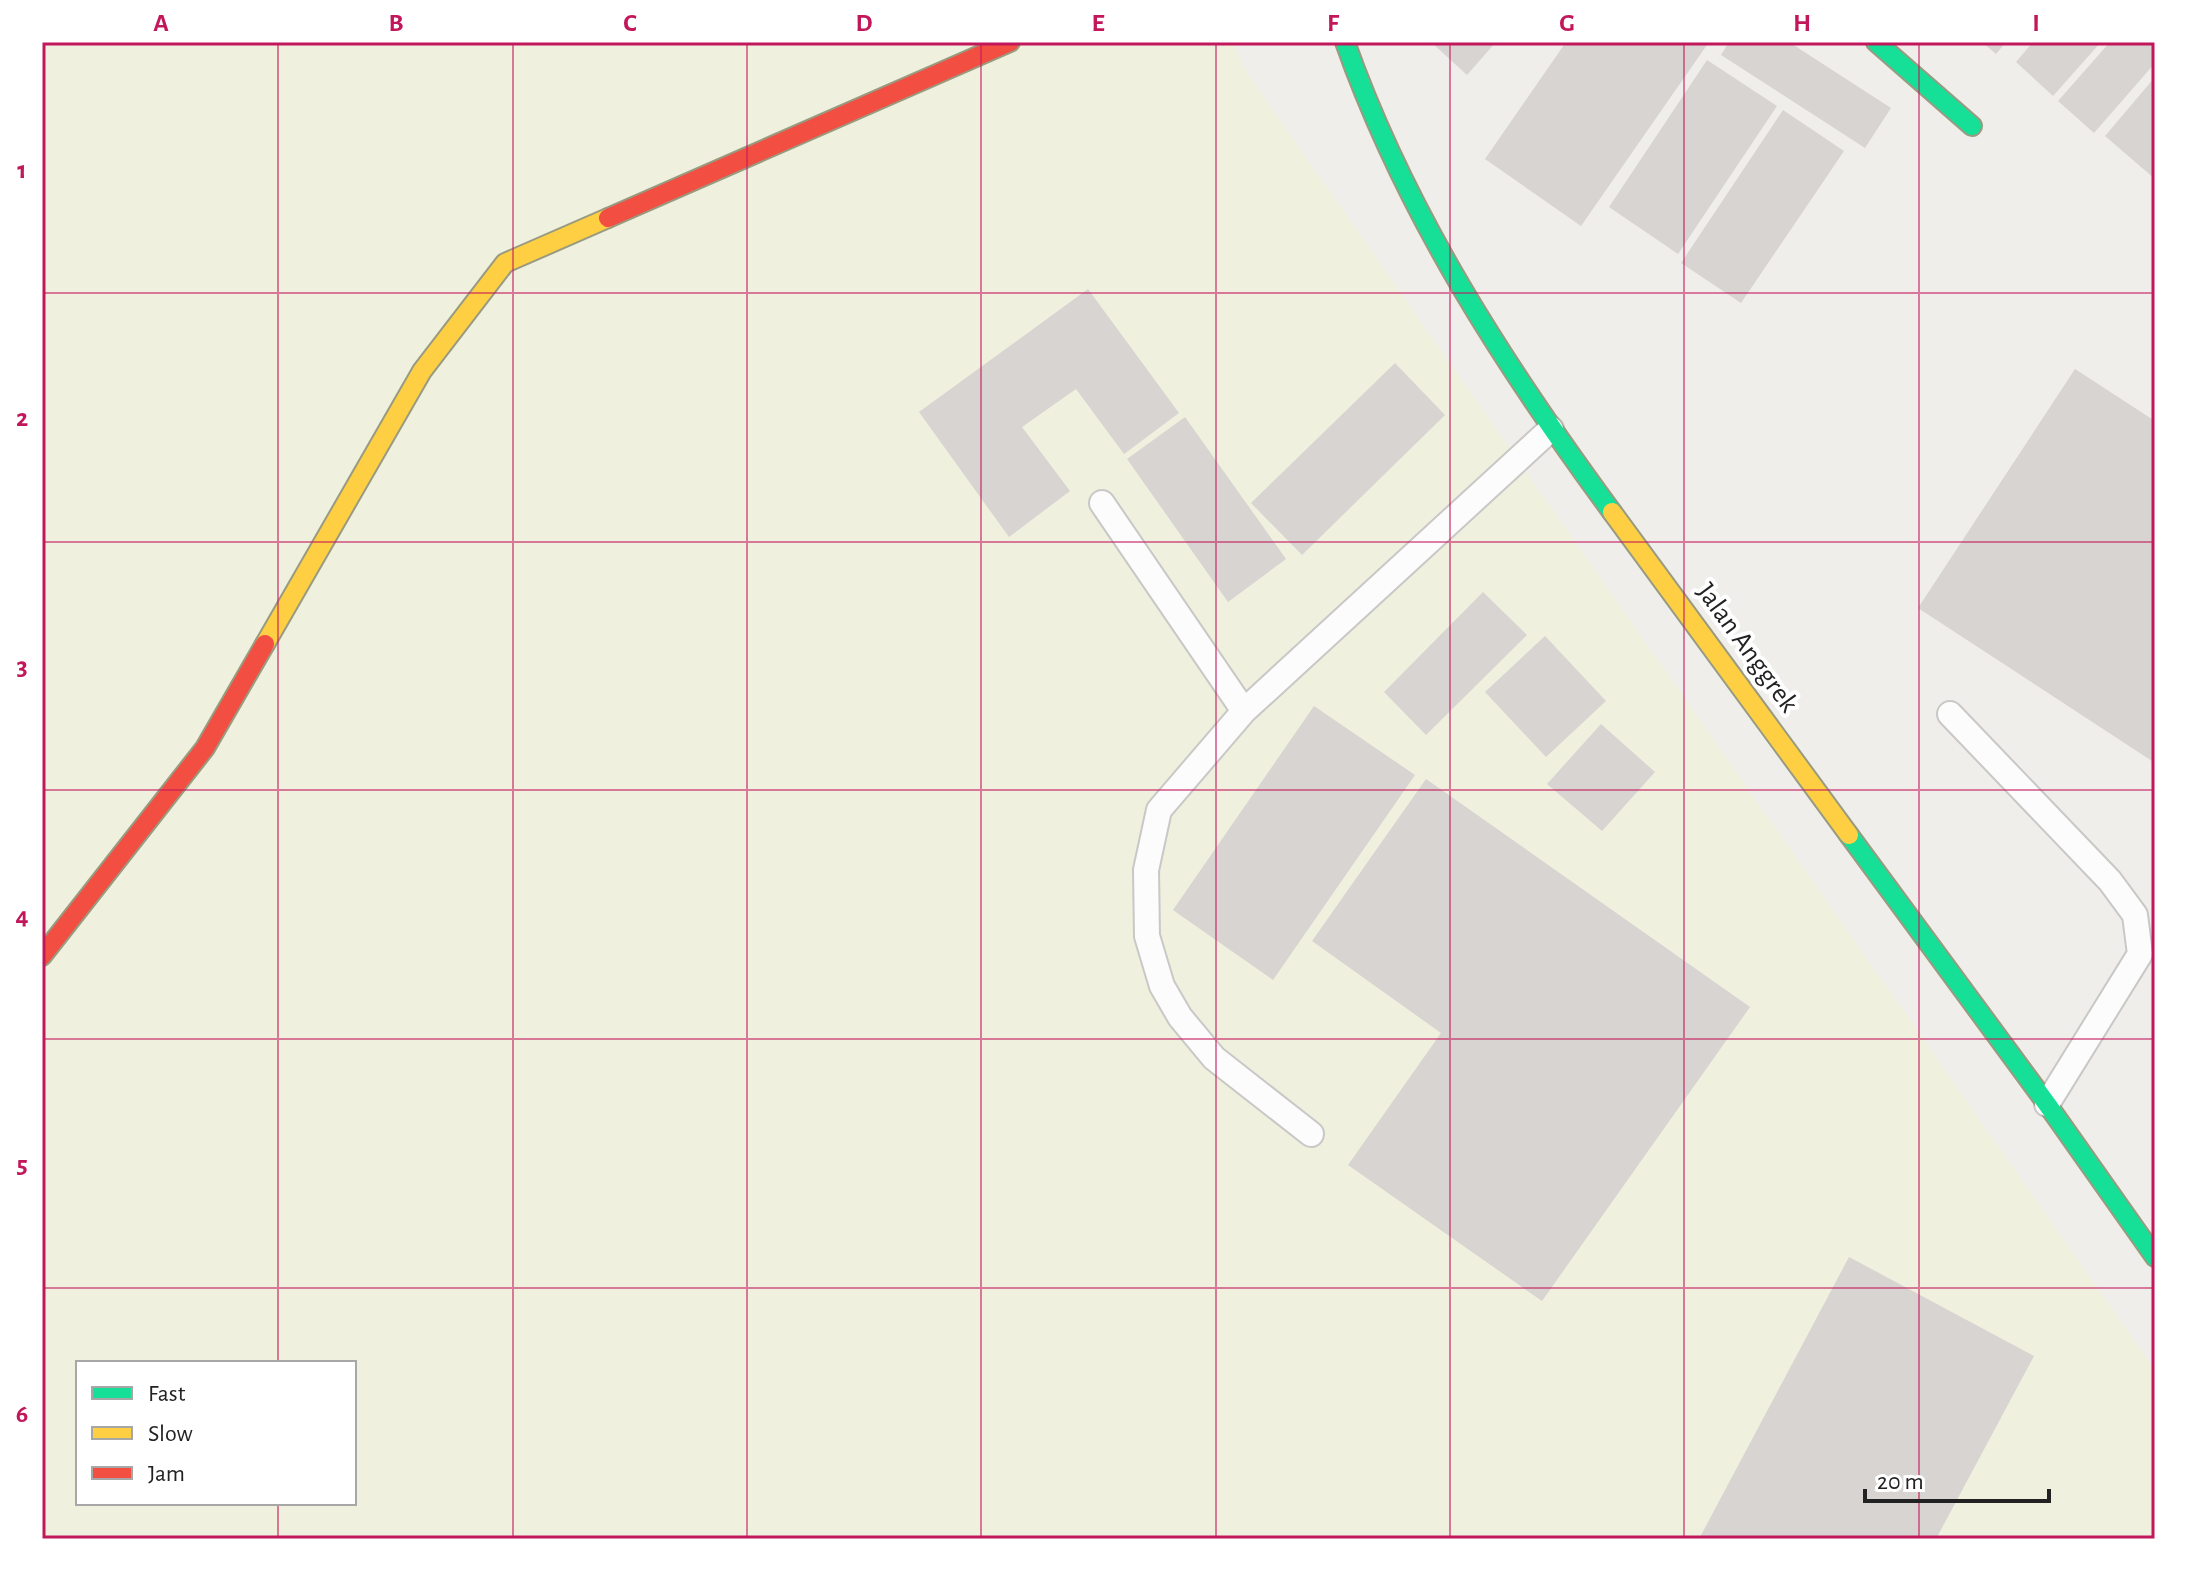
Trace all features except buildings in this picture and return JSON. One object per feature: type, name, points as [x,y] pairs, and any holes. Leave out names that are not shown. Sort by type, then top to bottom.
[{"type":"main road","points":[[42,956],[205,748],[422,371],[505,263],[1010,42]]},
{"type":"main road","name":"Jalan Anggrek","points":[[1345,42],[1359,89],[1409,193],[1494,343],[1551,429],[2047,1104],[2155,1257]]},
{"type":"main road","points":[[1876,42],[1972,126]]},
{"type":"lane","points":[[1311,1134],[1214,1058],[1180,1017],[1162,986],[1147,936],[1146,870],[1159,810],[1244,711],[1551,429]]},
{"type":"lane","points":[[1102,503],[1244,711]]},
{"type":"lane","points":[[1950,714],[2110,881],[2135,915],[2140,954],[2047,1104]]},
{"type":"green space","points":[[42,42],[1233,42],[1247,73],[2155,1370],[2155,1539],[42,1539]]},
{"type":"traffic: fast","points":[[1345,42],[1397,167],[1428,228],[1496,344],[1612,512]]},
{"type":"traffic: fast","points":[[1876,42],[1972,126]]},
{"type":"traffic: fast","points":[[1849,835],[2155,1257]]},
{"type":"traffic: slow","points":[[265,644],[422,371],[505,263],[608,218]]},
{"type":"traffic: slow","points":[[1612,512],[1849,835]]},
{"type":"traffic: jam","points":[[608,218],[1010,42]]},
{"type":"traffic: jam","points":[[42,956],[205,748],[265,644]]}]
